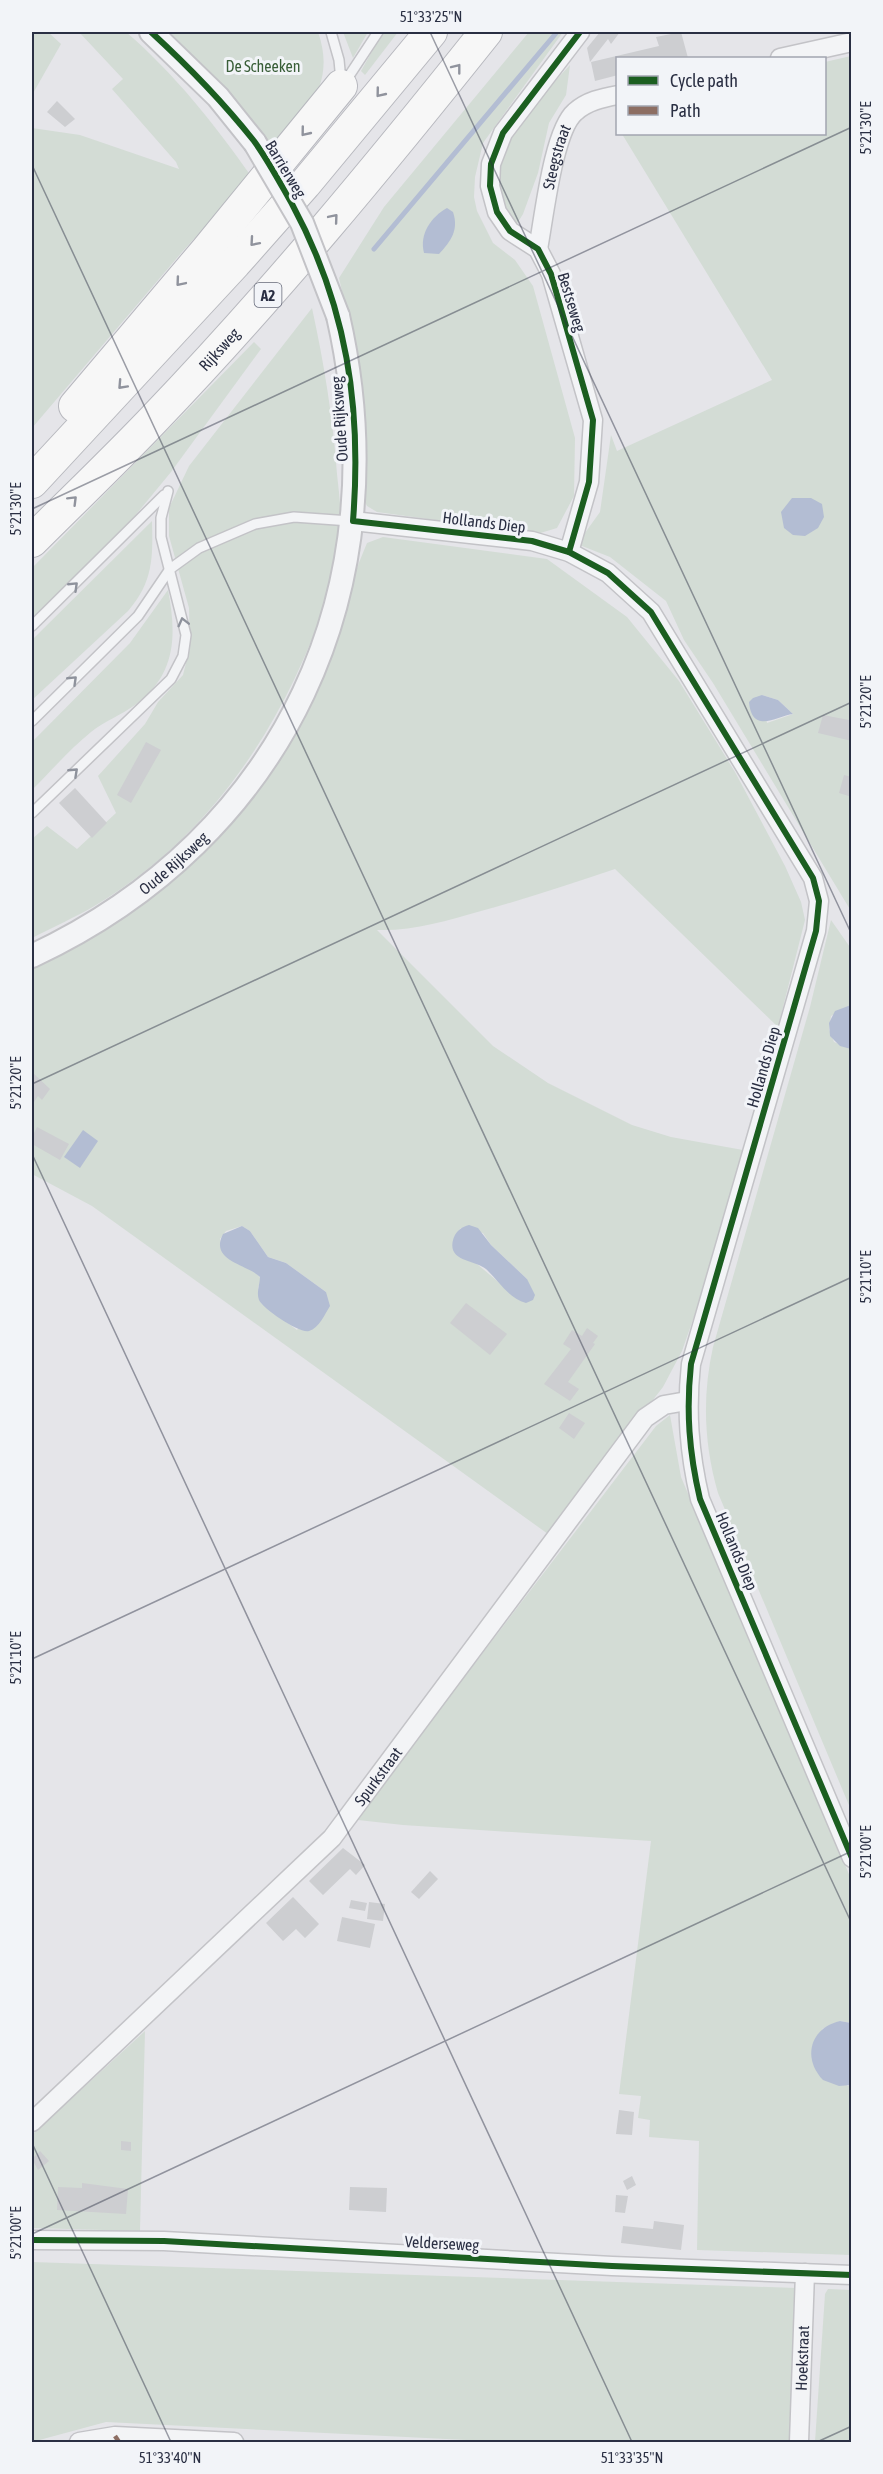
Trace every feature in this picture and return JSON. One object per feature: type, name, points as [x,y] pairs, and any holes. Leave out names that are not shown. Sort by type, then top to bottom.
[{"type":"highway","points":[[32,482],[235,264],[431,32]]},
{"type":"highway","name":"Rijksweg","points":[[32,542],[154,419],[298,260],[410,128],[486,32]]},
{"type":"highway","points":[[32,467],[56,428],[215,242],[341,86]]},
{"type":"street","name":"Barrierweg","points":[[151,32],[218,98],[255,143],[302,223],[338,316]]},
{"type":"street","name":"Bestseweg","points":[[569,552],[589,482],[593,420],[551,274],[537,249],[510,231],[497,212],[490,186],[491,164],[503,133],[580,32]]},
{"type":"street","points":[[784,57],[852,42]]},
{"type":"street","name":"Steegstraat","points":[[537,249],[560,134],[574,112],[594,100],[616,95]]},
{"type":"street","name":"Oude Rijksweg","points":[[32,956],[106,916],[148,887],[183,856],[238,798],[287,724],[324,645],[343,577],[353,521],[356,425],[349,366],[338,316]]},
{"type":"street","name":"Hollands Diep","points":[[353,521],[532,541],[569,552],[608,573],[651,612],[813,878],[819,901],[816,931],[691,1364],[687,1401],[690,1455],[700,1499],[852,1858]]},
{"type":"street","name":"Spurkstraat","points":[[32,2122],[332,1838],[645,1418],[664,1405],[687,1401]]},
{"type":"street","name":"Velderseweg","points":[[32,2240],[164,2241],[612,2266],[852,2275]]},
{"type":"street","name":"Hoekstraat","points":[[799,2442],[805,2273]]},
{"type":"street","points":[[80,2442],[115,2436],[234,2442]]},
{"type":"lane","points":[[331,32],[339,60],[341,86]]},
{"type":"lane","points":[[341,86],[358,65],[378,32]]},
{"type":"lane","points":[[32,626],[168,491],[161,518],[161,537],[186,635],[183,656],[171,679],[32,813]]},
{"type":"lane","points":[[32,721],[138,616],[170,569],[199,548],[255,524],[294,518],[353,521]]},
{"type":"green space","points":[[32,32],[48,32],[61,44],[32,95]]},
{"type":"green space","points":[[79,32],[126,32],[193,100],[251,176],[182,252],[32,428],[32,128],[80,135],[179,169],[176,162],[112,89],[123,79]]},
{"type":"green space","name":"De Scheeken","points":[[166,32],[318,32],[323,51],[320,84],[306,112],[275,155]]},
{"type":"green space","points":[[343,32],[368,32],[353,58]]},
{"type":"green space","points":[[383,32],[398,32],[365,75],[361,71]]},
{"type":"green space","points":[[529,32],[563,32],[483,143],[475,177],[474,197],[477,211],[493,243],[515,260],[533,286],[575,438],[574,496],[557,528],[537,534],[377,512],[367,506],[364,500],[363,415],[356,353],[339,278],[384,207]]},
{"type":"green space","points":[[851,56],[851,911],[713,683],[684,640],[666,601],[610,557],[577,544],[600,512],[611,435],[617,451],[772,380],[623,135],[826,135],[826,62]],"holes":[[[762,695],[778,700],[793,714],[767,723]]]},
{"type":"green space","points":[[570,65],[566,95],[549,123],[538,173],[523,214],[515,227],[502,211],[495,173],[515,124]]},
{"type":"green space","points":[[312,308],[330,411],[341,526],[329,590],[302,663],[257,747],[212,807],[186,835],[129,884],[88,909],[32,938],[32,839],[47,826],[77,849],[116,813],[98,776],[145,724],[158,702],[183,675],[190,647],[189,608],[169,536],[169,508],[189,466]]},
{"type":"green space","points":[[254,342],[261,349],[171,472],[129,523],[32,619],[32,568]]},
{"type":"green space","points":[[152,521],[150,569],[136,600],[128,611],[32,700],[32,640]]},
{"type":"green space","points":[[383,537],[547,559],[627,617],[679,681],[735,772],[785,866],[801,902],[805,920],[778,1027],[615,869],[442,922],[404,929],[377,930],[493,1046],[548,1083],[632,1125],[671,1137],[743,1150],[704,1288],[682,1351],[663,1387],[548,1534],[92,1206],[32,1174],[32,969],[75,947],[117,921],[158,891],[231,821],[263,782],[290,740],[312,697],[367,543]],"holes":[[[242,1226],[250,1231],[268,1257],[286,1263],[326,1292],[297,1330],[261,1303],[258,1288],[261,1279],[257,1274],[223,1252],[220,1239],[226,1231]],[[461,1228],[483,1233],[491,1245],[527,1279],[521,1301],[477,1264],[454,1237]]]},
{"type":"green space","points":[[168,590],[172,639],[166,668],[159,681],[135,705],[96,728],[83,739],[32,790],[32,742],[130,643]]},
{"type":"green space","points":[[831,920],[852,950],[851,1005],[831,1016],[829,1029],[834,1042],[852,1049],[851,1810],[718,1493],[710,1457],[706,1420],[707,1384],[713,1347],[810,1007]]},
{"type":"green space","points":[[670,1415],[681,1477],[851,1879],[851,2023],[840,2021],[822,2029],[847,2086],[851,2085],[851,2255],[697,2250],[699,2141],[649,2137],[650,2120],[638,2118],[641,2096],[619,2094],[651,1841],[403,1825],[349,1819],[459,1684],[656,1426]]},
{"type":"green space","points":[[145,2031],[140,2231],[32,2228],[32,2135]]},
{"type":"green space","points":[[32,2262],[796,2288],[789,2442],[507,2442],[106,2422],[32,2442]]},
{"type":"green space","points":[[828,2289],[851,2290],[851,2442],[815,2442],[825,2294]]},
{"type":"water","points":[[447,208],[453,212],[455,218],[450,240],[439,254],[424,253],[423,239],[431,221]]},
{"type":"water","points":[[792,498],[811,498],[822,504],[824,517],[818,528],[805,536],[793,535],[784,528],[781,512]]},
{"type":"water","points":[[762,695],[778,700],[793,714],[766,721],[755,718],[749,702]]},
{"type":"water","points":[[851,1005],[851,1049],[840,1046],[830,1036],[829,1023],[835,1011]]},
{"type":"water","points":[[83,1130],[98,1141],[80,1168],[64,1157]]},
{"type":"water","points":[[469,1225],[478,1228],[491,1245],[527,1279],[535,1295],[533,1300],[526,1303],[520,1301],[486,1269],[457,1255],[452,1245],[454,1237],[460,1229]]},
{"type":"water","points":[[242,1226],[250,1231],[268,1257],[286,1263],[326,1292],[330,1306],[316,1327],[309,1331],[298,1329],[267,1309],[258,1297],[260,1277],[225,1256],[220,1243],[223,1234]]},
{"type":"water","points":[[840,2021],[851,2023],[851,2085],[839,2086],[823,2080],[816,2071],[811,2054],[812,2045],[822,2030]]},
{"type":"building","points":[[600,32],[620,32],[611,44],[608,39],[590,62],[587,48]]},
{"type":"building","points":[[681,32],[688,57],[616,57],[616,76],[595,81],[591,62],[659,46],[656,37]]},
{"type":"building","points":[[57,101],[75,119],[65,127],[47,112]]},
{"type":"building","points":[[852,713],[852,741],[818,733],[823,715],[849,720]]},
{"type":"building","points":[[146,742],[161,750],[131,803],[117,795]]},
{"type":"building","points":[[844,775],[852,777],[852,797],[839,793]]},
{"type":"building","points":[[75,788],[107,823],[92,838],[59,803]]},
{"type":"building","points":[[32,1072],[50,1089],[42,1100],[38,1096],[32,1105]]},
{"type":"building","points":[[37,1127],[69,1144],[60,1160],[32,1144],[32,1137]]},
{"type":"building","points":[[466,1303],[507,1334],[490,1355],[450,1323]]},
{"type":"building","points":[[587,1328],[598,1336],[593,1343],[595,1344],[568,1382],[579,1389],[570,1401],[544,1384],[571,1349],[563,1344],[572,1330],[582,1336]]},
{"type":"building","points":[[569,1413],[585,1423],[574,1439],[559,1428]]},
{"type":"building","points":[[343,1848],[365,1865],[356,1875],[350,1869],[323,1895],[309,1881]]},
{"type":"building","points":[[430,1871],[438,1879],[419,1899],[411,1892]]},
{"type":"building","points":[[293,1897],[319,1924],[305,1938],[296,1929],[283,1941],[266,1923]]},
{"type":"building","points":[[351,1900],[367,1903],[365,1911],[349,1908]]},
{"type":"building","points":[[369,1902],[385,1904],[383,1921],[367,1919]]},
{"type":"building","points":[[342,1917],[375,1924],[370,1948],[337,1941]]},
{"type":"building","points":[[619,2110],[634,2112],[632,2135],[616,2134]]},
{"type":"building","points":[[121,2141],[131,2142],[131,2151],[121,2150]]},
{"type":"building","points":[[40,2151],[49,2161],[38,2170],[32,2159]]},
{"type":"building","points":[[632,2176],[636,2185],[627,2190],[623,2181]]},
{"type":"building","points":[[82,2183],[128,2189],[126,2214],[57,2210],[58,2187],[82,2188]]},
{"type":"building","points":[[350,2187],[387,2188],[386,2212],[349,2210]]},
{"type":"building","points":[[616,2195],[628,2196],[625,2213],[615,2212]]},
{"type":"building","points":[[654,2221],[684,2225],[681,2250],[621,2243],[623,2226],[653,2229]]},
{"type":"waterway","points":[[374,249],[557,32]]},
{"type":"marked path","points":[[115,2436],[119,2442]]},
{"type":"cycle path","points":[[151,32],[205,85],[254,141],[292,204],[311,242],[338,319],[352,397],[355,438],[353,521],[532,541],[569,552],[608,573],[651,612],[813,878],[819,901],[816,931],[691,1364],[689,1415],[693,1465],[700,1499],[852,1858]]},
{"type":"cycle path","points":[[569,552],[589,482],[593,420],[551,274],[538,249],[510,231],[497,212],[490,186],[491,164],[503,133],[580,32]]},
{"type":"cycle path","points":[[32,2240],[164,2241],[612,2266],[852,2275]]}]
